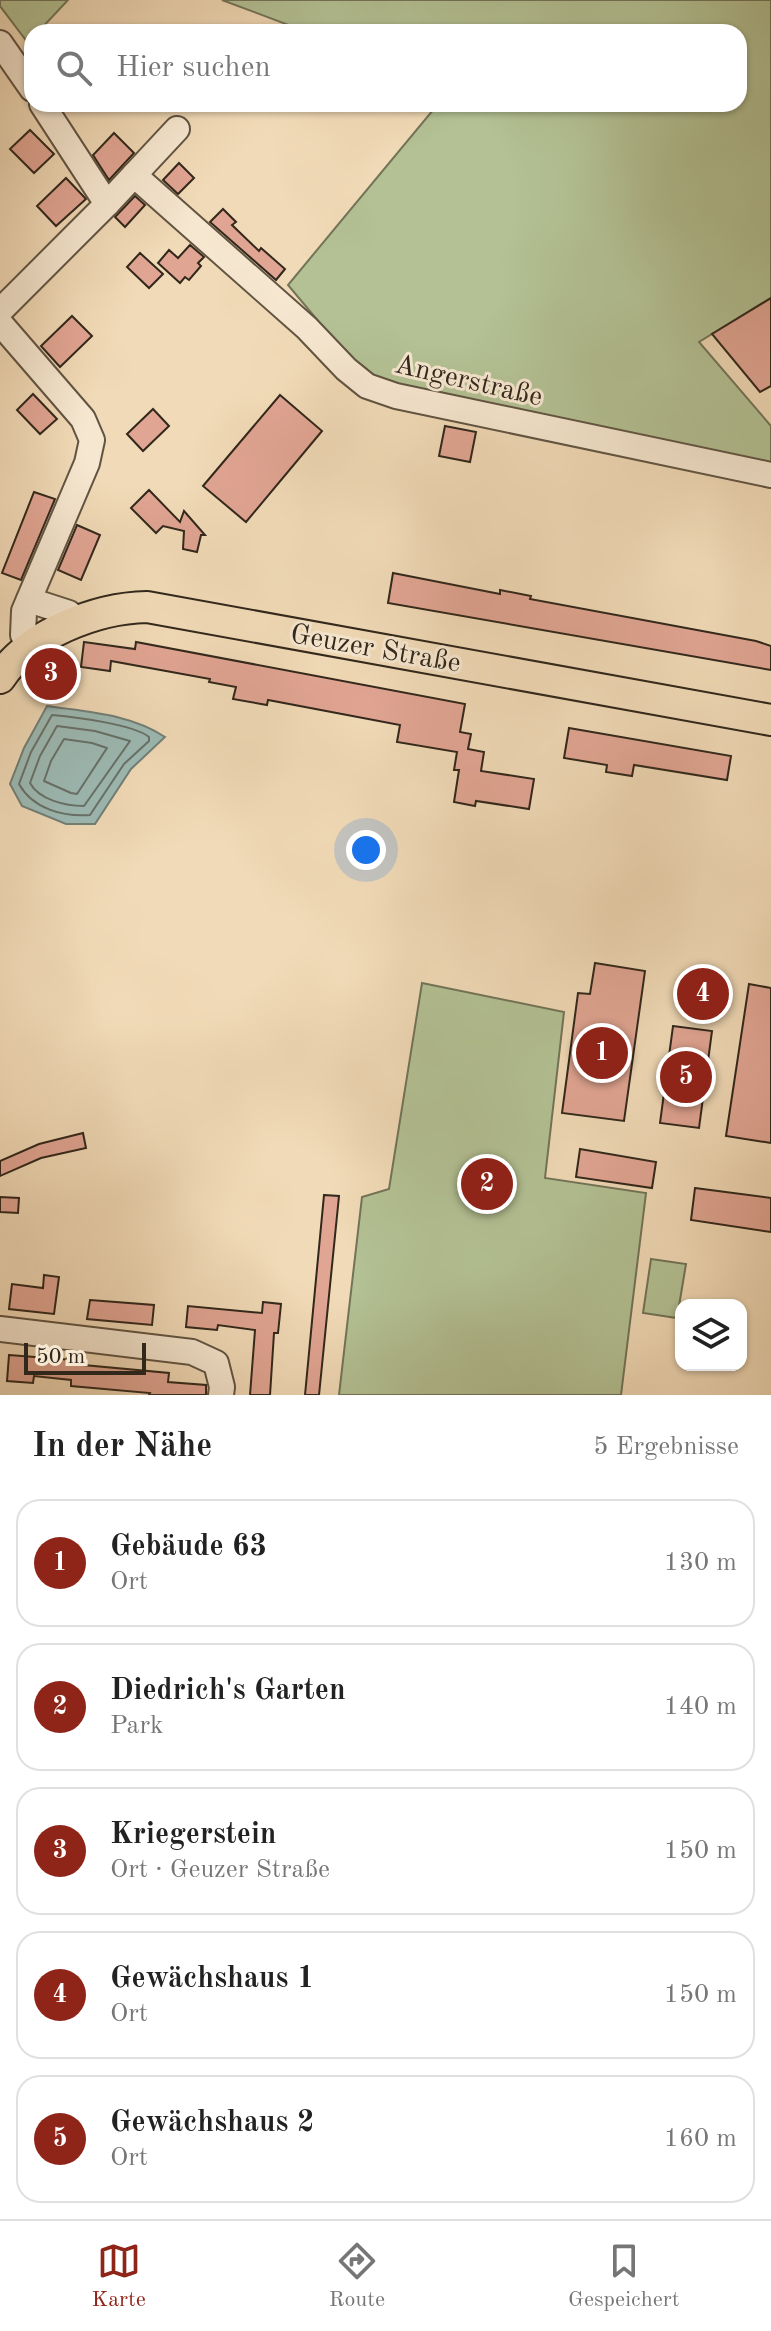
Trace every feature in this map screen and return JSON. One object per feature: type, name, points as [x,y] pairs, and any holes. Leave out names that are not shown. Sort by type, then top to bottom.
[{"type":"main road","name":"Geuzer Straße","points":[[0,678],[30,647],[80,622],[121,609],[162,608],[771,720]]},
{"type":"street","points":[[0,43],[24,78]]},
{"type":"street","points":[[47,112],[107,204]]},
{"type":"street","points":[[0,311],[177,129]]},
{"type":"street","name":"Angerstraße","points":[[134,175],[307,328],[367,386],[396,396],[771,475]]},
{"type":"street","points":[[0,323],[83,419],[92,440],[87,463],[22,623],[23,635],[30,647]]},
{"type":"street","points":[[29,600],[69,613],[80,622]]},
{"type":"street","points":[[0,1329],[192,1352],[216,1363],[221,1395]]},
{"type":"green space","points":[[0,0],[68,0],[46,24],[24,24],[24,38],[0,6]]},
{"type":"green space","points":[[222,0],[771,0],[771,298],[699,342],[771,426],[771,468],[370,383],[288,285],[431,112],[747,112],[747,24],[286,24]]},
{"type":"green space","points":[[422,983],[564,1012],[545,1178],[646,1193],[621,1395],[339,1395],[362,1197],[389,1189]]},
{"type":"green space","points":[[651,1259],[686,1264],[680,1299],[675,1299],[675,1318],[643,1313]]},
{"type":"water","points":[[47,706],[123,719],[165,737],[131,769],[95,824],[66,824],[22,806],[10,784],[24,748]]},
{"type":"building","points":[[30,130],[54,154],[34,173],[10,149]]},
{"type":"building","points":[[114,133],[134,153],[109,180],[93,155]]},
{"type":"building","points":[[179,163],[194,178],[178,194],[163,180]]},
{"type":"building","points":[[66,178],[86,199],[56,226],[37,206]]},
{"type":"building","points":[[135,196],[145,205],[125,227],[115,217]]},
{"type":"building","points":[[223,209],[236,222],[232,225],[259,251],[261,248],[285,269],[276,280],[210,222]]},
{"type":"building","points":[[190,245],[204,257],[198,263],[201,266],[189,280],[185,277],[180,283],[158,263],[169,250],[178,258]]},
{"type":"building","points":[[140,253],[163,274],[149,288],[127,267]]},
{"type":"building","points":[[771,298],[771,386],[760,392],[712,334]]},
{"type":"building","points":[[72,316],[92,336],[60,367],[41,346]]},
{"type":"building","points":[[33,394],[57,419],[40,434],[17,410]]},
{"type":"building","points":[[280,395],[322,431],[246,522],[203,486]]},
{"type":"building","points":[[153,409],[169,426],[143,451],[127,434]]},
{"type":"building","points":[[445,426],[476,432],[470,462],[439,456]]},
{"type":"building","points":[[149,490],[180,522],[184,511],[205,535],[201,535],[197,552],[183,549],[184,531],[163,526],[156,533],[131,508]]},
{"type":"building","points":[[34,492],[55,499],[21,580],[2,573]]},
{"type":"building","points":[[77,525],[100,535],[81,580],[58,570]]},
{"type":"building","points":[[393,573],[500,594],[500,590],[531,596],[530,599],[756,641],[771,646],[771,670],[388,603]]},
{"type":"building","points":[[84,642],[135,649],[136,642],[465,704],[460,732],[471,734],[468,749],[484,752],[481,771],[534,779],[529,809],[476,801],[475,806],[454,802],[459,770],[454,770],[457,752],[397,742],[400,725],[268,700],[267,705],[233,699],[236,687],[209,682],[210,679],[111,661],[110,671],[81,667]]},
{"type":"building","points":[[569,728],[731,756],[727,780],[634,765],[632,776],[606,772],[607,765],[564,758]]},
{"type":"building","points":[[595,963],[645,971],[624,1121],[562,1113],[578,993],[590,994]]},
{"type":"building","points":[[693,983],[716,986],[714,1006],[690,1002]]},
{"type":"building","points":[[749,984],[771,988],[771,1143],[726,1136]]},
{"type":"building","points":[[673,1026],[712,1031],[699,1128],[660,1123]]},
{"type":"building","points":[[83,1133],[86,1148],[41,1158],[0,1176],[0,1161],[39,1144]]},
{"type":"building","points":[[580,1149],[656,1162],[652,1188],[576,1177]]},
{"type":"building","points":[[695,1188],[771,1198],[771,1232],[691,1220]]},
{"type":"building","points":[[324,1195],[339,1196],[319,1395],[305,1395]]},
{"type":"building","points":[[0,1197],[19,1198],[18,1213],[0,1212]]},
{"type":"building","points":[[44,1275],[59,1277],[54,1314],[9,1309],[12,1284],[43,1288]]},
{"type":"building","points":[[90,1300],[154,1305],[152,1325],[87,1319]]},
{"type":"building","points":[[263,1302],[281,1304],[278,1333],[274,1333],[270,1395],[250,1395],[255,1330],[218,1325],[217,1330],[186,1327],[188,1306],[262,1313]]},
{"type":"building","points":[[9,1355],[169,1373],[168,1382],[206,1385],[206,1395],[149,1395],[71,1386],[71,1380],[34,1376],[33,1383],[7,1381]]},
{"type":"place","name":"Kriegerstein","points":[[51,674]]},
{"type":"place","name":"Gewächshaus 1","points":[[703,994]]},
{"type":"place","name":"Gebäude 63","points":[[602,1053]]},
{"type":"place","name":"Gewächshaus 2","points":[[686,1077]]},
{"type":"place","name":"Diedrich's Garten","points":[[487,1184]]}]
